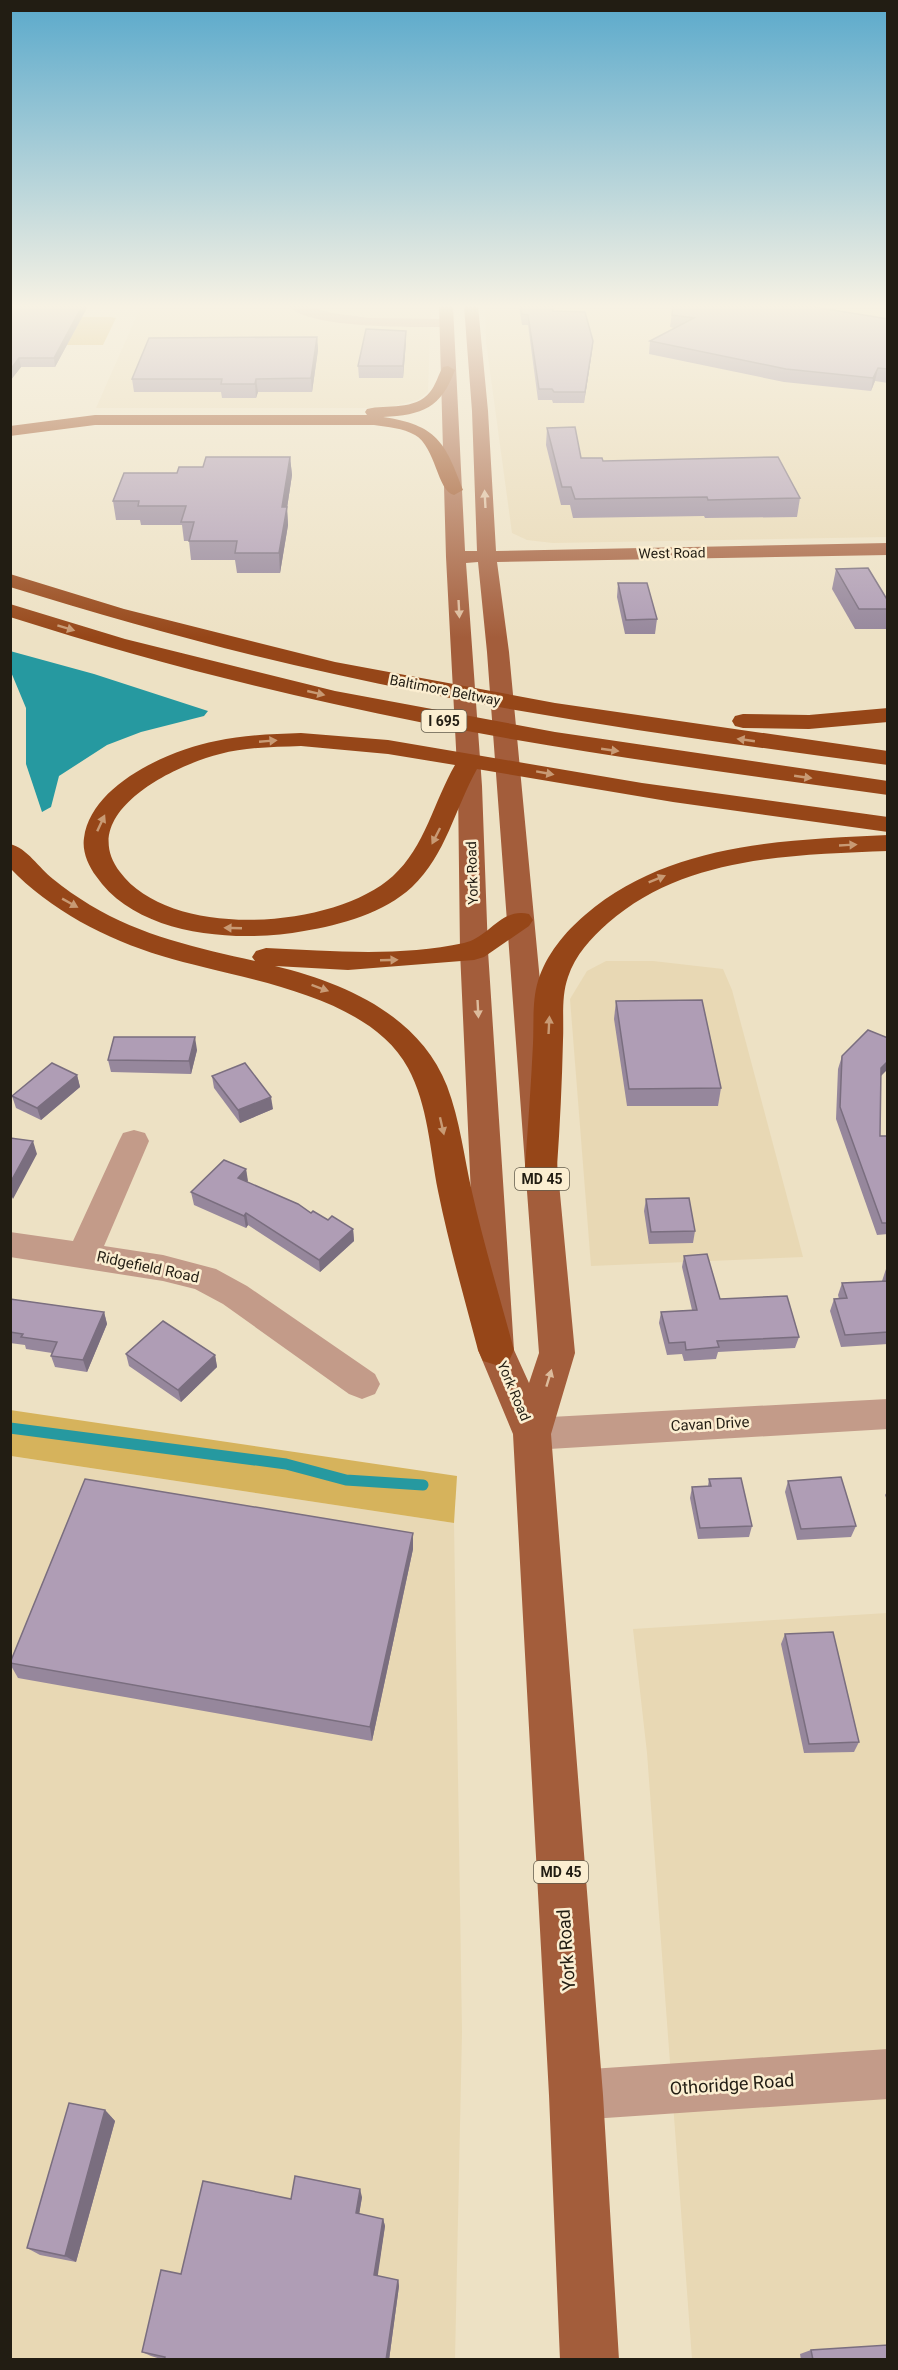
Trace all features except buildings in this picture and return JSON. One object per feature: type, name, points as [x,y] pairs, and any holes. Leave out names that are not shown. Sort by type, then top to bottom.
[{"type":"highway","points":[[10,431],[95,420],[374,420],[402,424],[432,438],[454,490]]},
{"type":"highway","points":[[10,567],[128,608],[285,657]]},
{"type":"highway","name":"Baltimore Beltway","points":[[10,580],[119,614],[285,657],[423,687],[719,736],[888,758]]},
{"type":"highway","name":"Baltimore Beltway","points":[[10,610],[167,657],[403,713],[572,744],[888,788]]},
{"type":"highway","points":[[423,687],[642,713],[759,722],[809,722],[888,715]]},
{"type":"highway","points":[[465,777],[427,855],[408,878],[385,895],[359,908],[324,920],[260,928],[195,923],[160,912],[136,900],[107,874],[98,852],[97,833],[106,813],[116,799],[151,772],[205,750],[283,740],[369,744],[677,795],[888,825]]},
{"type":"highway","points":[[542,1167],[551,985],[565,955],[598,916],[624,895],[655,879],[690,867],[779,851],[888,843]]},
{"type":"highway","points":[[10,852],[32,877],[57,896],[104,922],[169,949],[307,983],[336,994],[393,1031],[415,1054],[428,1078],[438,1109],[455,1192],[496,1350]]},
{"type":"highway","points":[[104,922],[175,943],[294,959],[399,959],[474,951],[519,920]]},
{"type":"main road","name":"York Road","points":[[451,417],[465,777],[496,1350],[532,1434],[576,2095],[590,2360]]},
{"type":"main road","name":"York Road","points":[[479,417],[487,557],[498,652],[557,1353],[532,1434]]},
{"type":"main road","points":[[451,424],[461,436],[464,464],[483,472]]},
{"type":"main road","name":"West Road","points":[[456,557],[888,549]]},
{"type":"street","points":[[84,1253],[134,1141]]},
{"type":"street","name":"Ridgefield Road","points":[[10,1244],[84,1253],[204,1278],[235,1295],[362,1384]]},
{"type":"street","name":"Cavan Drive","points":[[532,1434],[888,1414]]},
{"type":"street","name":"Othoridge Road","points":[[576,2095],[888,2074]]},
{"type":"shaded area","points":[[496,417],[887,417],[887,537],[553,543],[527,540],[512,533]]},
{"type":"shaded area","points":[[606,961],[653,961],[723,969],[732,990],[803,1257],[591,1266],[570,999],[587,971]]},
{"type":"shaded area","points":[[10,1410],[457,1476],[454,1523],[11,1456]]},
{"type":"shaded area","points":[[10,1456],[454,1523],[462,2032],[455,2359],[11,2359]]},
{"type":"shaded area","points":[[887,1613],[887,2359],[692,2359],[647,1753],[633,1629]]},
{"type":"water","points":[[10,651],[94,674],[208,711],[204,716],[141,732],[107,745],[59,776],[51,807],[42,812],[26,764],[26,708],[11,672]]},
{"type":"waterway","points":[[10,1428],[286,1464],[346,1480],[423,1485]]}]
